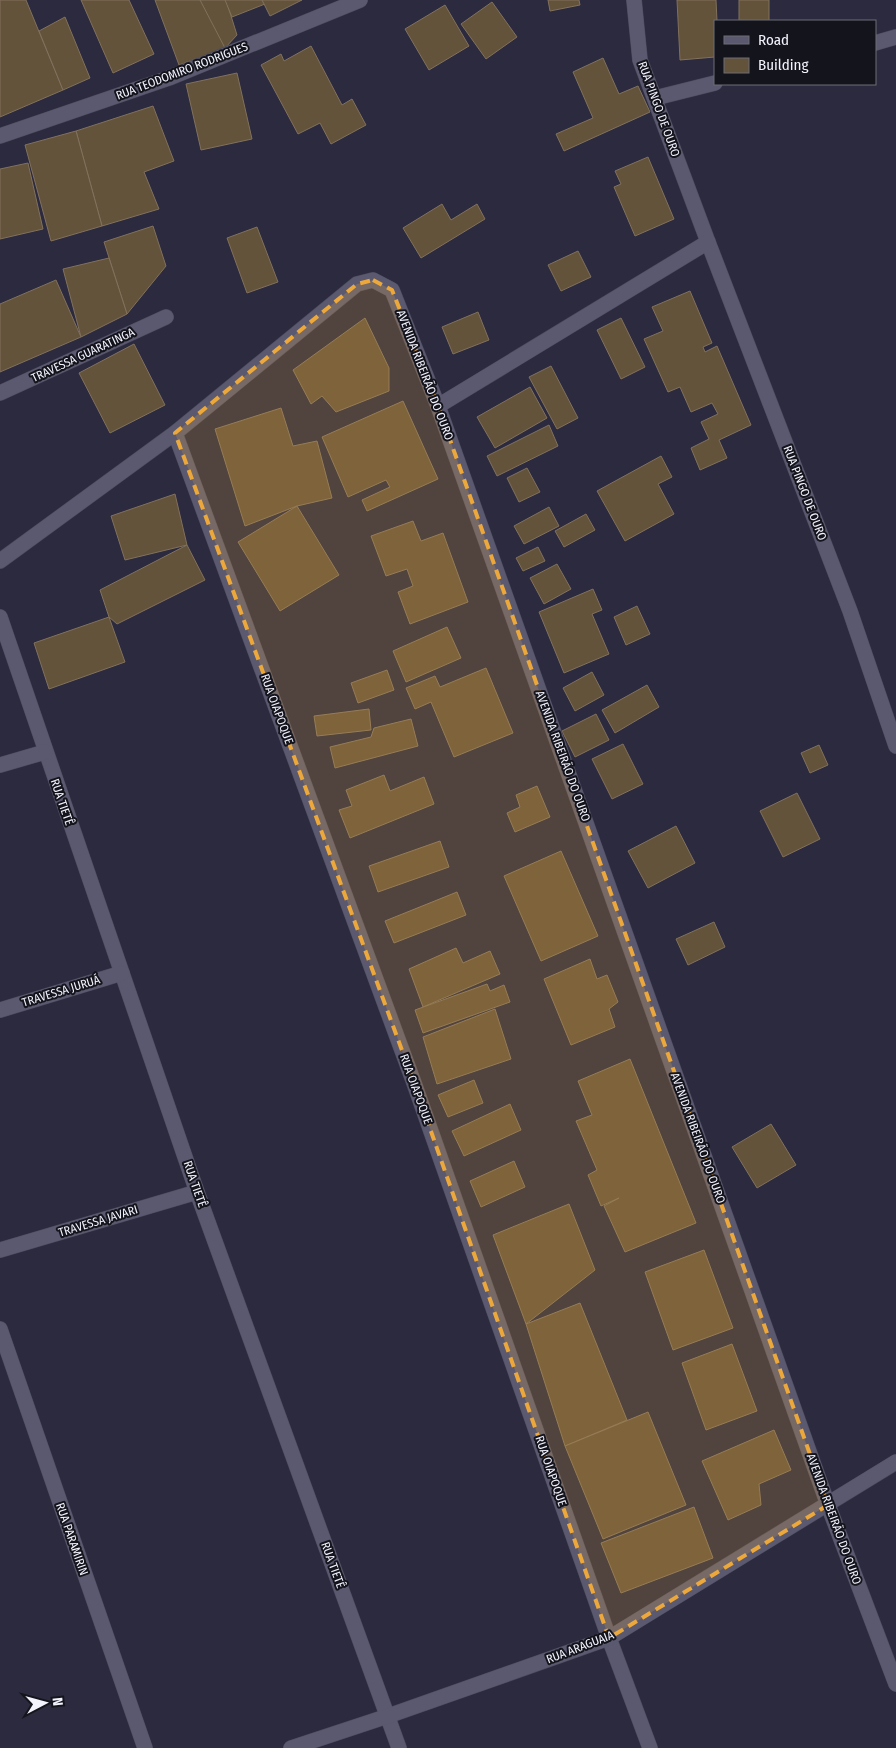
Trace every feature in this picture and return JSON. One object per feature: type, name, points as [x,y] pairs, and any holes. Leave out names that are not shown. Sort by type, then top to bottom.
[{"type":"street","name":"RUA TEODOMIRO RODRIGUES","points":[[0,136],[169,78],[360,0]]},
{"type":"street","name":"RUA PINGO DE OURO","points":[[634,0],[640,60],[850,611],[896,746]]},
{"type":"street","points":[[876,43],[896,37]]},
{"type":"street","points":[[655,98],[714,83]]},
{"type":"street","points":[[438,406],[708,242]]},
{"type":"street","name":"AVENIDA RIBEIRÃO DO OURO","points":[[0,561],[175,433],[357,284],[374,280],[392,290],[438,406],[828,1505],[896,1684]]},
{"type":"street","name":"TRAVESSA GUARATINGA","points":[[0,393],[166,317]]},
{"type":"street","name":"RUA OIAPOQUE","points":[[175,433],[410,1073],[609,1638],[650,1748]]},
{"type":"street","name":"RUA TIETÊ","points":[[0,617],[197,1192],[399,1748]]},
{"type":"street","points":[[0,765],[45,752]]},
{"type":"street","name":"TRAVESSA JURUÁ","points":[[0,1010],[122,973]]},
{"type":"street","name":"TRAVESSA JAVARI","points":[[0,1250],[197,1192]]},
{"type":"street","name":"RUA PARAMIRIN","points":[[0,1329],[145,1748]]},
{"type":"street","name":"RUA ARAGUAIA","points":[[291,1748],[609,1638],[896,1462]]},
{"type":"highlighted area","points":[[373,280],[392,290],[438,406],[828,1505],[609,1638],[414,1083],[175,433],[357,284]]},
{"type":"building","points":[[0,0],[26,0],[63,90],[0,117]]},
{"type":"building","points":[[81,0],[129,0],[154,54],[113,73]]},
{"type":"building","points":[[155,0],[207,0],[225,48],[179,65]]},
{"type":"building","points":[[200,0],[226,0],[237,35],[225,48]]},
{"type":"building","points":[[225,0],[264,0],[265,4],[232,17]]},
{"type":"building","points":[[262,0],[302,0],[270,16]]},
{"type":"building","points":[[548,0],[579,0],[580,5],[550,11]]},
{"type":"building","points":[[677,0],[716,0],[717,20],[714,20],[714,57],[680,60]]},
{"type":"building","points":[[739,0],[769,0],[769,20],[739,20]]},
{"type":"building","points":[[492,2],[517,37],[486,59],[461,24]]},
{"type":"building","points":[[445,5],[469,46],[429,70],[405,29]]},
{"type":"building","points":[[65,17],[90,78],[63,90],[39,31]]},
{"type":"building","points":[[311,46],[342,105],[352,99],[366,125],[331,144],[320,123],[298,134],[261,65],[281,54],[284,61]]},
{"type":"building","points":[[603,58],[619,94],[638,86],[650,112],[564,151],[556,134],[593,118],[573,72]]},
{"type":"building","points":[[237,73],[252,139],[201,150],[186,84]]},
{"type":"building","points":[[153,106],[174,161],[144,172],[159,209],[102,226],[76,131]]},
{"type":"building","points":[[76,131],[102,226],[51,241],[25,145]]},
{"type":"building","points":[[648,157],[674,219],[635,236],[614,187],[621,184],[615,171]]},
{"type":"building","points":[[28,163],[43,229],[0,239],[0,169]]},
{"type":"building","points":[[442,204],[451,220],[477,204],[485,219],[421,258],[403,228]]},
{"type":"building","points":[[153,226],[166,266],[127,314],[104,242]]},
{"type":"building","points":[[257,227],[278,282],[247,293],[227,238]]},
{"type":"building","points":[[578,251],[591,277],[561,291],[548,265]]},
{"type":"building","points":[[109,258],[127,314],[81,337],[63,269]]},
{"type":"building","points":[[56,280],[81,337],[0,372],[0,304]]},
{"type":"building","points":[[690,291],[712,343],[703,347],[705,352],[717,346],[751,425],[719,440],[727,458],[700,470],[691,448],[709,439],[701,422],[718,414],[712,403],[691,412],[680,387],[668,392],[644,339],[663,331],[652,307]]},
{"type":"building","points":[[478,312],[489,340],[453,354],[442,327]]},
{"type":"building","points":[[365,318],[389,368],[389,391],[336,412],[322,396],[311,404],[293,370]]},
{"type":"building","points":[[621,318],[645,367],[621,379],[597,330]]},
{"type":"building","points":[[134,344],[165,405],[110,433],[79,373]]},
{"type":"building","points":[[551,366],[578,418],[557,429],[529,377]]},
{"type":"building","points":[[530,387],[547,418],[495,448],[477,417]]},
{"type":"building","points":[[403,401],[438,479],[367,511],[362,500],[390,487],[386,480],[348,497],[322,437]]},
{"type":"building","points":[[281,408],[293,446],[317,441],[332,498],[297,506],[245,526],[215,429]]},
{"type":"building","points":[[549,425],[558,446],[497,476],[487,456]]},
{"type":"building","points":[[661,456],[672,477],[658,484],[674,514],[625,541],[597,491]]},
{"type":"building","points":[[527,468],[540,492],[519,502],[507,478]]},
{"type":"building","points":[[175,494],[187,545],[125,560],[111,516]]},
{"type":"building","points":[[297,506],[339,575],[280,611],[238,542]]},
{"type":"building","points":[[549,507],[559,526],[524,544],[514,526]]},
{"type":"building","points":[[586,514],[595,530],[564,547],[555,531]]},
{"type":"building","points":[[413,521],[421,541],[443,533],[468,602],[410,624],[398,592],[413,586],[407,569],[386,576],[371,536]]},
{"type":"building","points":[[187,545],[205,580],[117,624],[109,617],[100,590]]},
{"type":"building","points":[[538,547],[545,561],[523,571],[516,558]]},
{"type":"building","points":[[557,564],[571,589],[544,604],[530,578]]},
{"type":"building","points":[[593,589],[602,610],[592,614],[609,654],[564,673],[539,612]]},
{"type":"building","points":[[637,606],[650,634],[626,645],[614,617]]},
{"type":"building","points":[[109,617],[125,662],[49,689],[34,643]]},
{"type":"building","points":[[447,627],[461,658],[406,682],[393,651]]},
{"type":"building","points":[[486,668],[513,733],[454,757],[431,702],[415,709],[406,688],[435,676],[440,687]]},
{"type":"building","points":[[387,670],[394,690],[358,703],[351,683]]},
{"type":"building","points":[[592,672],[604,695],[575,711],[563,688]]},
{"type":"building","points":[[647,685],[659,707],[615,733],[602,710]]},
{"type":"building","points":[[369,709],[371,730],[317,736],[314,716]]},
{"type":"building","points":[[596,714],[609,740],[575,757],[562,731]]},
{"type":"building","points":[[411,719],[418,746],[335,768],[330,747],[371,737],[374,728]]},
{"type":"building","points":[[623,744],[643,784],[612,799],[592,759]]},
{"type":"building","points":[[819,745],[828,765],[810,773],[801,753]]},
{"type":"building","points":[[384,775],[390,791],[424,777],[434,804],[350,838],[339,810],[352,806],[346,790]]},
{"type":"building","points":[[537,786],[550,817],[515,832],[507,813],[520,807],[516,795]]},
{"type":"building","points":[[797,793],[820,839],[783,857],[760,811]]},
{"type":"building","points":[[676,826],[695,863],[648,888],[628,851]]},
{"type":"building","points":[[440,841],[449,867],[378,892],[369,866]]},
{"type":"building","points":[[561,851],[598,936],[541,961],[504,876]]},
{"type":"building","points":[[457,892],[466,915],[394,943],[385,921]]},
{"type":"building","points":[[714,922],[725,947],[688,965],[676,939]]},
{"type":"building","points":[[456,948],[463,963],[490,951],[500,974],[423,1007],[409,969]]},
{"type":"building","points":[[590,959],[597,979],[607,975],[618,1002],[609,1009],[615,1027],[571,1045],[544,979]]},
{"type":"building","points":[[487,984],[490,991],[504,985],[510,1002],[423,1033],[415,1010]]},
{"type":"building","points":[[495,1009],[511,1059],[437,1084],[423,1037]]},
{"type":"building","points":[[630,1059],[696,1223],[625,1252],[604,1206],[619,1198],[601,1206],[588,1175],[597,1170],[576,1121],[592,1115],[578,1081]]},
{"type":"building","points":[[474,1080],[483,1103],[448,1117],[438,1095]]},
{"type":"building","points":[[510,1104],[521,1130],[464,1156],[452,1131]]},
{"type":"building","points":[[771,1124],[796,1165],[757,1188],[732,1147]]},
{"type":"building","points":[[514,1161],[525,1187],[481,1207],[470,1181]]},
{"type":"building","points":[[569,1204],[595,1270],[526,1324],[493,1235]]},
{"type":"building","points":[[704,1250],[733,1328],[673,1350],[645,1272]]},
{"type":"building","points":[[580,1303],[627,1420],[565,1446],[526,1324]]},
{"type":"building","points":[[732,1344],[757,1411],[706,1430],[682,1363]]},
{"type":"building","points":[[648,1412],[686,1505],[603,1539],[565,1446]]},
{"type":"building","points":[[774,1430],[791,1470],[759,1484],[761,1505],[728,1520],[702,1461]]},
{"type":"building","points":[[694,1507],[713,1558],[621,1593],[601,1543]]}]
